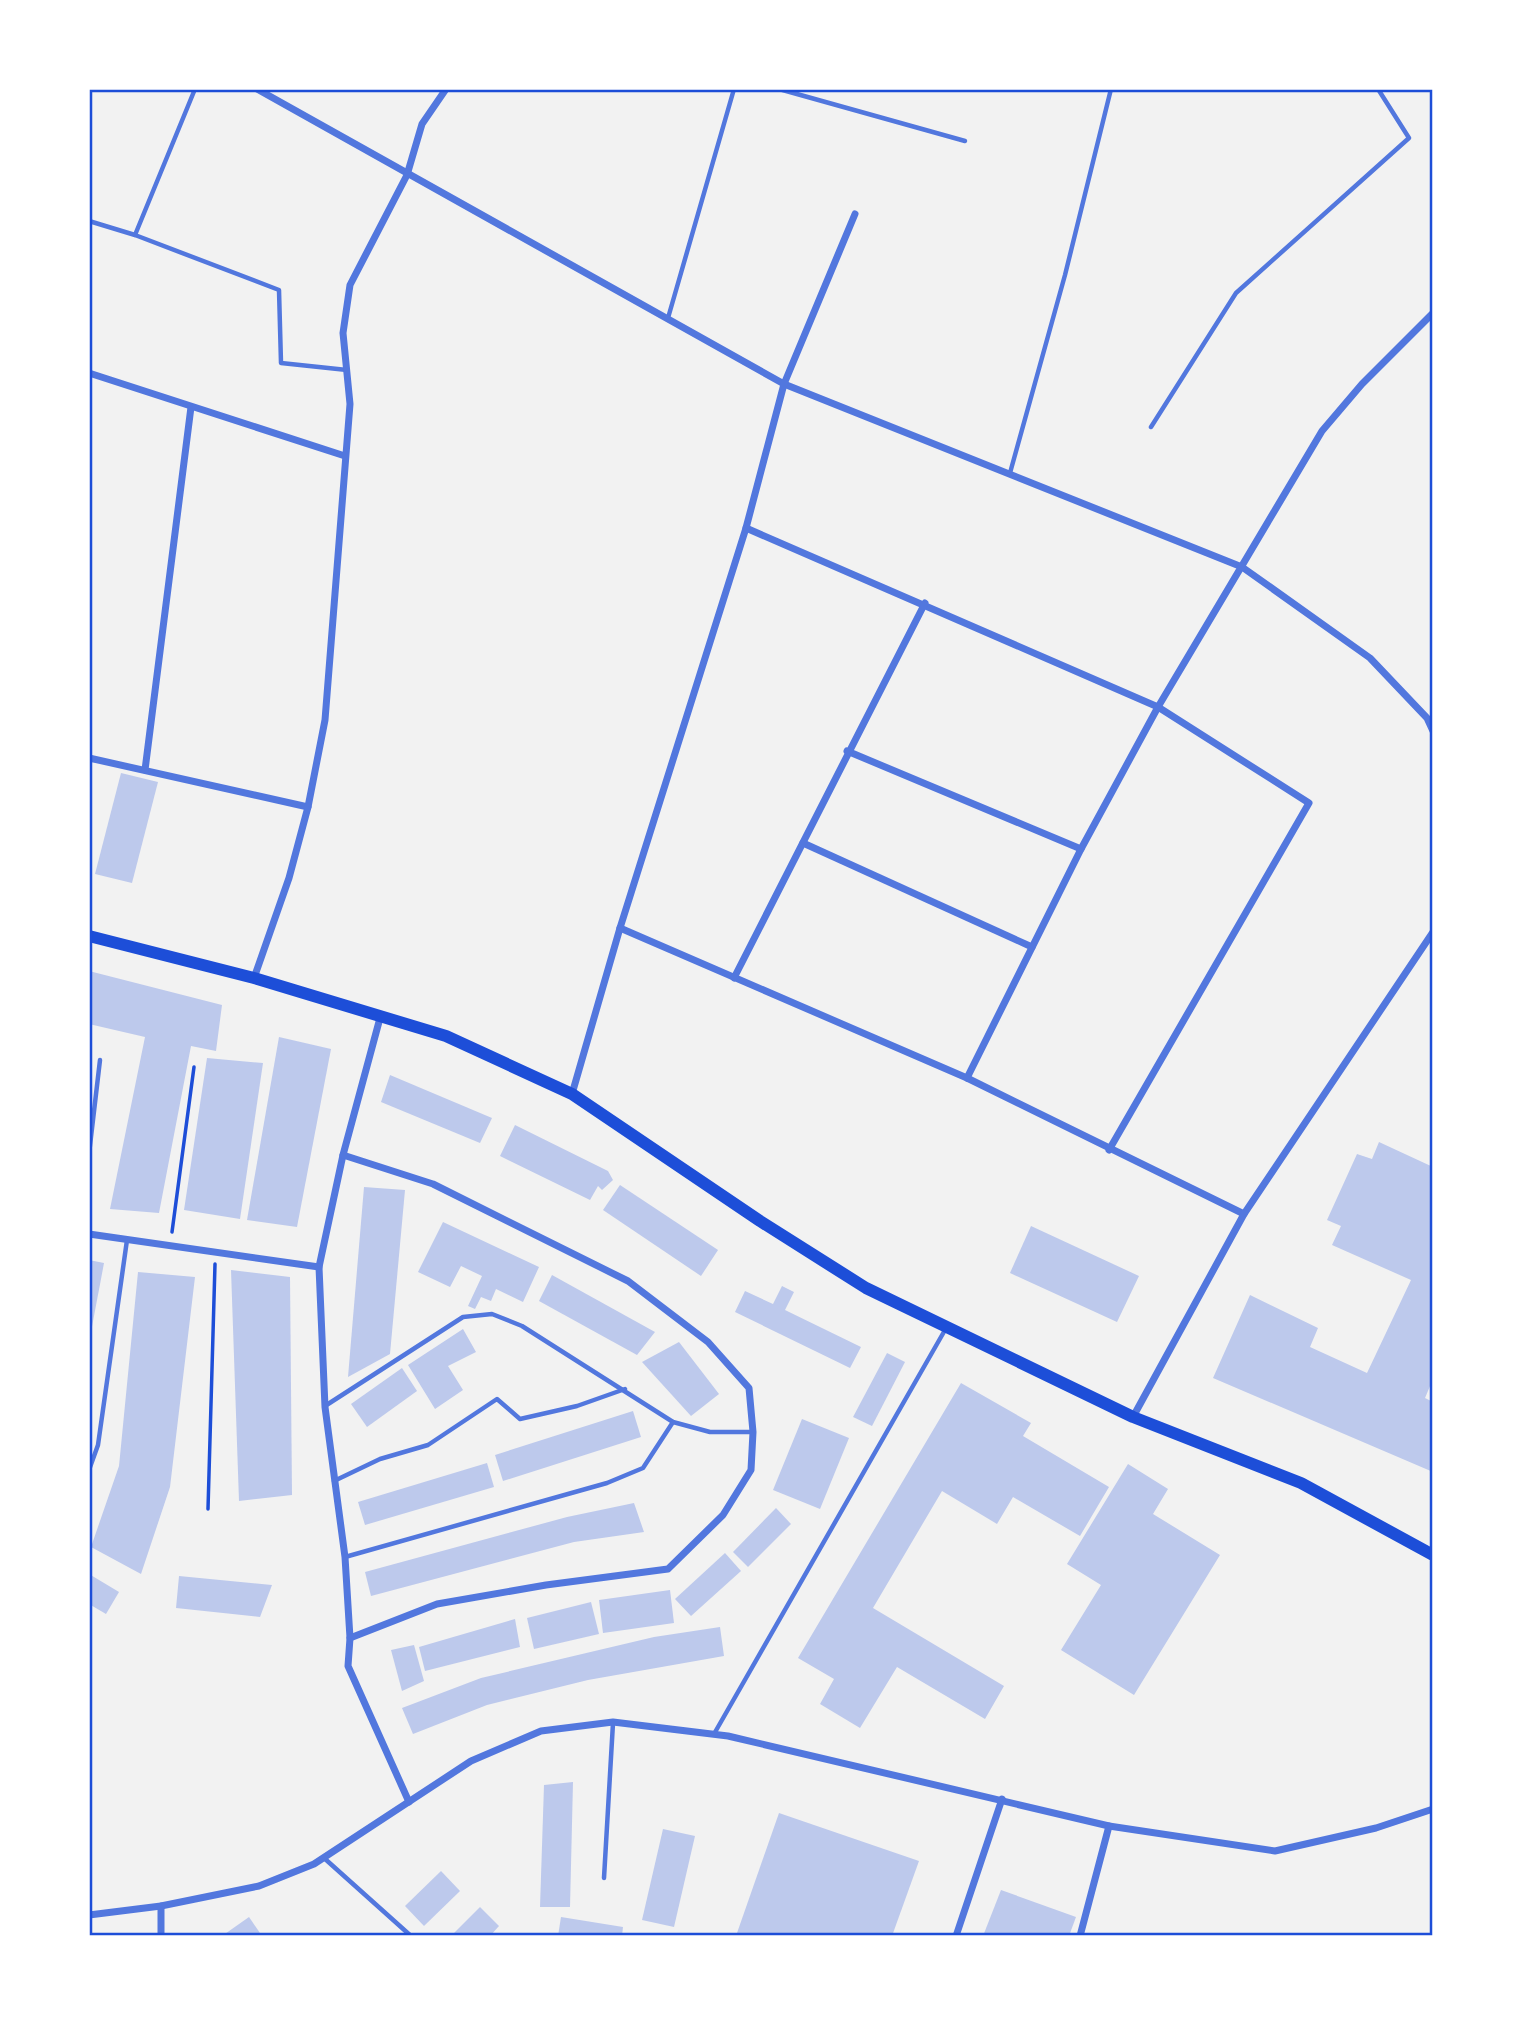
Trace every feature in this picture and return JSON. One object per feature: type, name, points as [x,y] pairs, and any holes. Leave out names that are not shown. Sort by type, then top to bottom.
[{"type":"main road","points":[[89,936],[254,978],[446,1036],[572,1094],[807,1251],[866,1287],[1133,1417],[1301,1483],[1433,1555]]},
{"type":"street","points":[[257,89],[784,384],[1242,567],[1370,658],[1427,718],[1433,731]]},
{"type":"street","points":[[254,978],[289,878],[325,720],[350,404],[343,333],[350,285],[407,175],[422,124],[442,90]]},
{"type":"street","points":[[572,1094],[620,928],[746,528],[784,384],[855,214]]},
{"type":"street","points":[[967,1078],[1082,849],[1158,707],[1322,431],[1362,384],[1433,313]]},
{"type":"street","points":[[89,373],[345,457]]},
{"type":"street","points":[[145,770],[191,407]]},
{"type":"street","points":[[746,528],[925,603],[1158,707],[1309,803],[1109,1150]]},
{"type":"street","points":[[734,978],[803,843],[846,751],[925,603]]},
{"type":"street","points":[[846,751],[1082,849]]},
{"type":"street","points":[[89,758],[307,807]]},
{"type":"street","points":[[803,843],[1032,947]]},
{"type":"street","points":[[620,928],[967,1078],[1244,1214]]},
{"type":"street","points":[[1133,1417],[1244,1214],[1433,932]]},
{"type":"street","points":[[380,1017],[344,1155],[319,1267],[324,1407],[345,1557],[350,1638],[348,1667],[409,1802]]},
{"type":"street","points":[[344,1155],[433,1184],[628,1281],[708,1342],[750,1388],[753,1432],[751,1470],[744,1482],[723,1515],[668,1569],[546,1585],[437,1604],[350,1638]]},
{"type":"street","points":[[89,1234],[319,1267]]},
{"type":"street","points":[[89,1915],[161,1906],[259,1886],[324,1858],[471,1761],[541,1731],[613,1722],[714,1734],[1109,1826],[1275,1850],[1377,1828],[1433,1810]]},
{"type":"street","points":[[956,1936],[1002,1799]]},
{"type":"street","points":[[1080,1936],[1109,1826]]},
{"type":"street","points":[[161,1906],[162,1936]]},
{"type":"lane","points":[[135,235],[195,89]]},
{"type":"lane","points":[[667,319],[734,89]]},
{"type":"lane","points":[[779,89],[965,141]]},
{"type":"lane","points":[[1010,474],[1065,275],[1111,89]]},
{"type":"lane","points":[[1151,427],[1236,293],[1409,138],[1378,89]]},
{"type":"lane","points":[[89,221],[135,235],[279,290],[281,363],[347,370]]},
{"type":"lane","points":[[89,1154],[100,1060]]},
{"type":"lane","points":[[89,1470],[98,1446],[128,1239]]},
{"type":"lane","points":[[324,1407],[463,1317],[492,1314],[522,1326],[626,1389],[673,1422],[710,1432],[753,1432]]},
{"type":"lane","points":[[714,1734],[947,1326]]},
{"type":"lane","points":[[334,1481],[380,1459],[428,1445],[497,1399],[520,1419],[577,1406],[626,1389]]},
{"type":"lane","points":[[345,1557],[607,1483],[643,1468],[673,1422]]},
{"type":"lane","points":[[604,1878],[613,1722]]},
{"type":"lane","points":[[324,1858],[411,1936]]},
{"type":"path","points":[[170,1245],[194,1067]]},
{"type":"path","points":[[208,1509],[216,1252]]},
{"type":"building","points":[[121,773],[158,782],[132,883],[95,874]]},
{"type":"building","points":[[89,971],[222,1005],[216,1051],[191,1046],[159,1213],[110,1209],[145,1037],[89,1024]]},
{"type":"building","points":[[279,1037],[331,1049],[297,1227],[247,1220]]},
{"type":"building","points":[[207,1058],[263,1063],[240,1219],[184,1210]]},
{"type":"building","points":[[390,1075],[492,1118],[480,1143],[381,1102]]},
{"type":"building","points":[[515,1125],[608,1171],[613,1180],[602,1190],[598,1186],[590,1200],[500,1156]]},
{"type":"building","points":[[1379,1142],[1433,1167],[1433,1379],[1425,1398],[1433,1402],[1433,1472],[1213,1378],[1250,1295],[1318,1328],[1310,1347],[1367,1373],[1411,1280],[1332,1245],[1341,1226],[1327,1220],[1357,1154],[1372,1159]]},
{"type":"building","points":[[620,1185],[718,1250],[701,1276],[603,1210]]},
{"type":"building","points":[[364,1187],[405,1190],[390,1354],[348,1377]]},
{"type":"building","points":[[443,1222],[539,1267],[523,1302],[496,1289],[491,1301],[481,1297],[475,1309],[468,1306],[482,1276],[461,1266],[450,1287],[418,1272]]},
{"type":"building","points":[[1031,1226],[1139,1276],[1117,1322],[1010,1273]]},
{"type":"building","points":[[89,1260],[104,1263],[91,1332],[89,1332]]},
{"type":"building","points":[[231,1270],[290,1277],[292,1495],[239,1501]]},
{"type":"building","points":[[138,1272],[195,1277],[170,1487],[141,1574],[91,1547],[119,1466]]},
{"type":"building","points":[[552,1275],[655,1332],[637,1355],[539,1301]]},
{"type":"building","points":[[782,1286],[794,1292],[785,1310],[861,1347],[850,1368],[735,1312],[745,1291],[773,1304]]},
{"type":"building","points":[[463,1329],[476,1352],[448,1366],[463,1390],[435,1409],[408,1365]]},
{"type":"building","points":[[679,1342],[719,1394],[691,1416],[642,1362]]},
{"type":"building","points":[[887,1353],[905,1362],[872,1426],[853,1417]]},
{"type":"building","points":[[402,1368],[417,1391],[367,1427],[351,1404]]},
{"type":"building","points":[[961,1383],[1031,1423],[1023,1436],[1109,1487],[1080,1536],[1013,1497],[997,1524],[942,1491],[873,1608],[1004,1686],[985,1719],[897,1667],[860,1728],[820,1704],[834,1679],[798,1658]]},
{"type":"building","points":[[633,1411],[641,1437],[503,1481],[495,1455]]},
{"type":"building","points":[[802,1419],[849,1438],[820,1509],[773,1490]]},
{"type":"building","points":[[487,1463],[494,1487],[365,1525],[358,1502]]},
{"type":"building","points":[[1128,1464],[1168,1489],[1153,1514],[1220,1555],[1134,1695],[1061,1650],[1101,1585],[1067,1564]]},
{"type":"building","points":[[634,1503],[644,1532],[574,1542],[371,1596],[365,1572],[567,1517]]},
{"type":"building","points":[[776,1508],[791,1524],[748,1567],[733,1552]]},
{"type":"building","points":[[725,1553],[741,1571],[691,1616],[675,1599]]},
{"type":"building","points":[[89,1574],[119,1592],[106,1614],[89,1604]]},
{"type":"building","points":[[179,1576],[272,1585],[260,1617],[176,1608]]},
{"type":"building","points":[[670,1590],[674,1623],[603,1633],[599,1600]]},
{"type":"building","points":[[591,1602],[599,1634],[534,1649],[527,1618]]},
{"type":"building","points":[[515,1619],[520,1647],[425,1671],[419,1647]]},
{"type":"building","points":[[720,1627],[724,1656],[588,1680],[487,1705],[413,1734],[402,1708],[481,1678],[654,1637]]},
{"type":"building","points":[[414,1645],[424,1681],[402,1691],[391,1650]]},
{"type":"building","points":[[573,1782],[570,1907],[540,1907],[544,1785]]},
{"type":"building","points":[[779,1813],[919,1861],[892,1936],[737,1933]]},
{"type":"building","points":[[663,1829],[695,1836],[674,1927],[642,1920]]},
{"type":"building","points":[[441,1871],[460,1891],[424,1926],[405,1906]]},
{"type":"building","points":[[1001,1890],[1076,1917],[1069,1936],[983,1936]]},
{"type":"building","points":[[480,1907],[499,1926],[490,1936],[451,1936]]},
{"type":"building","points":[[249,1917],[262,1936],[222,1936]]},
{"type":"building","points":[[561,1917],[623,1927],[622,1936],[558,1936]]}]
